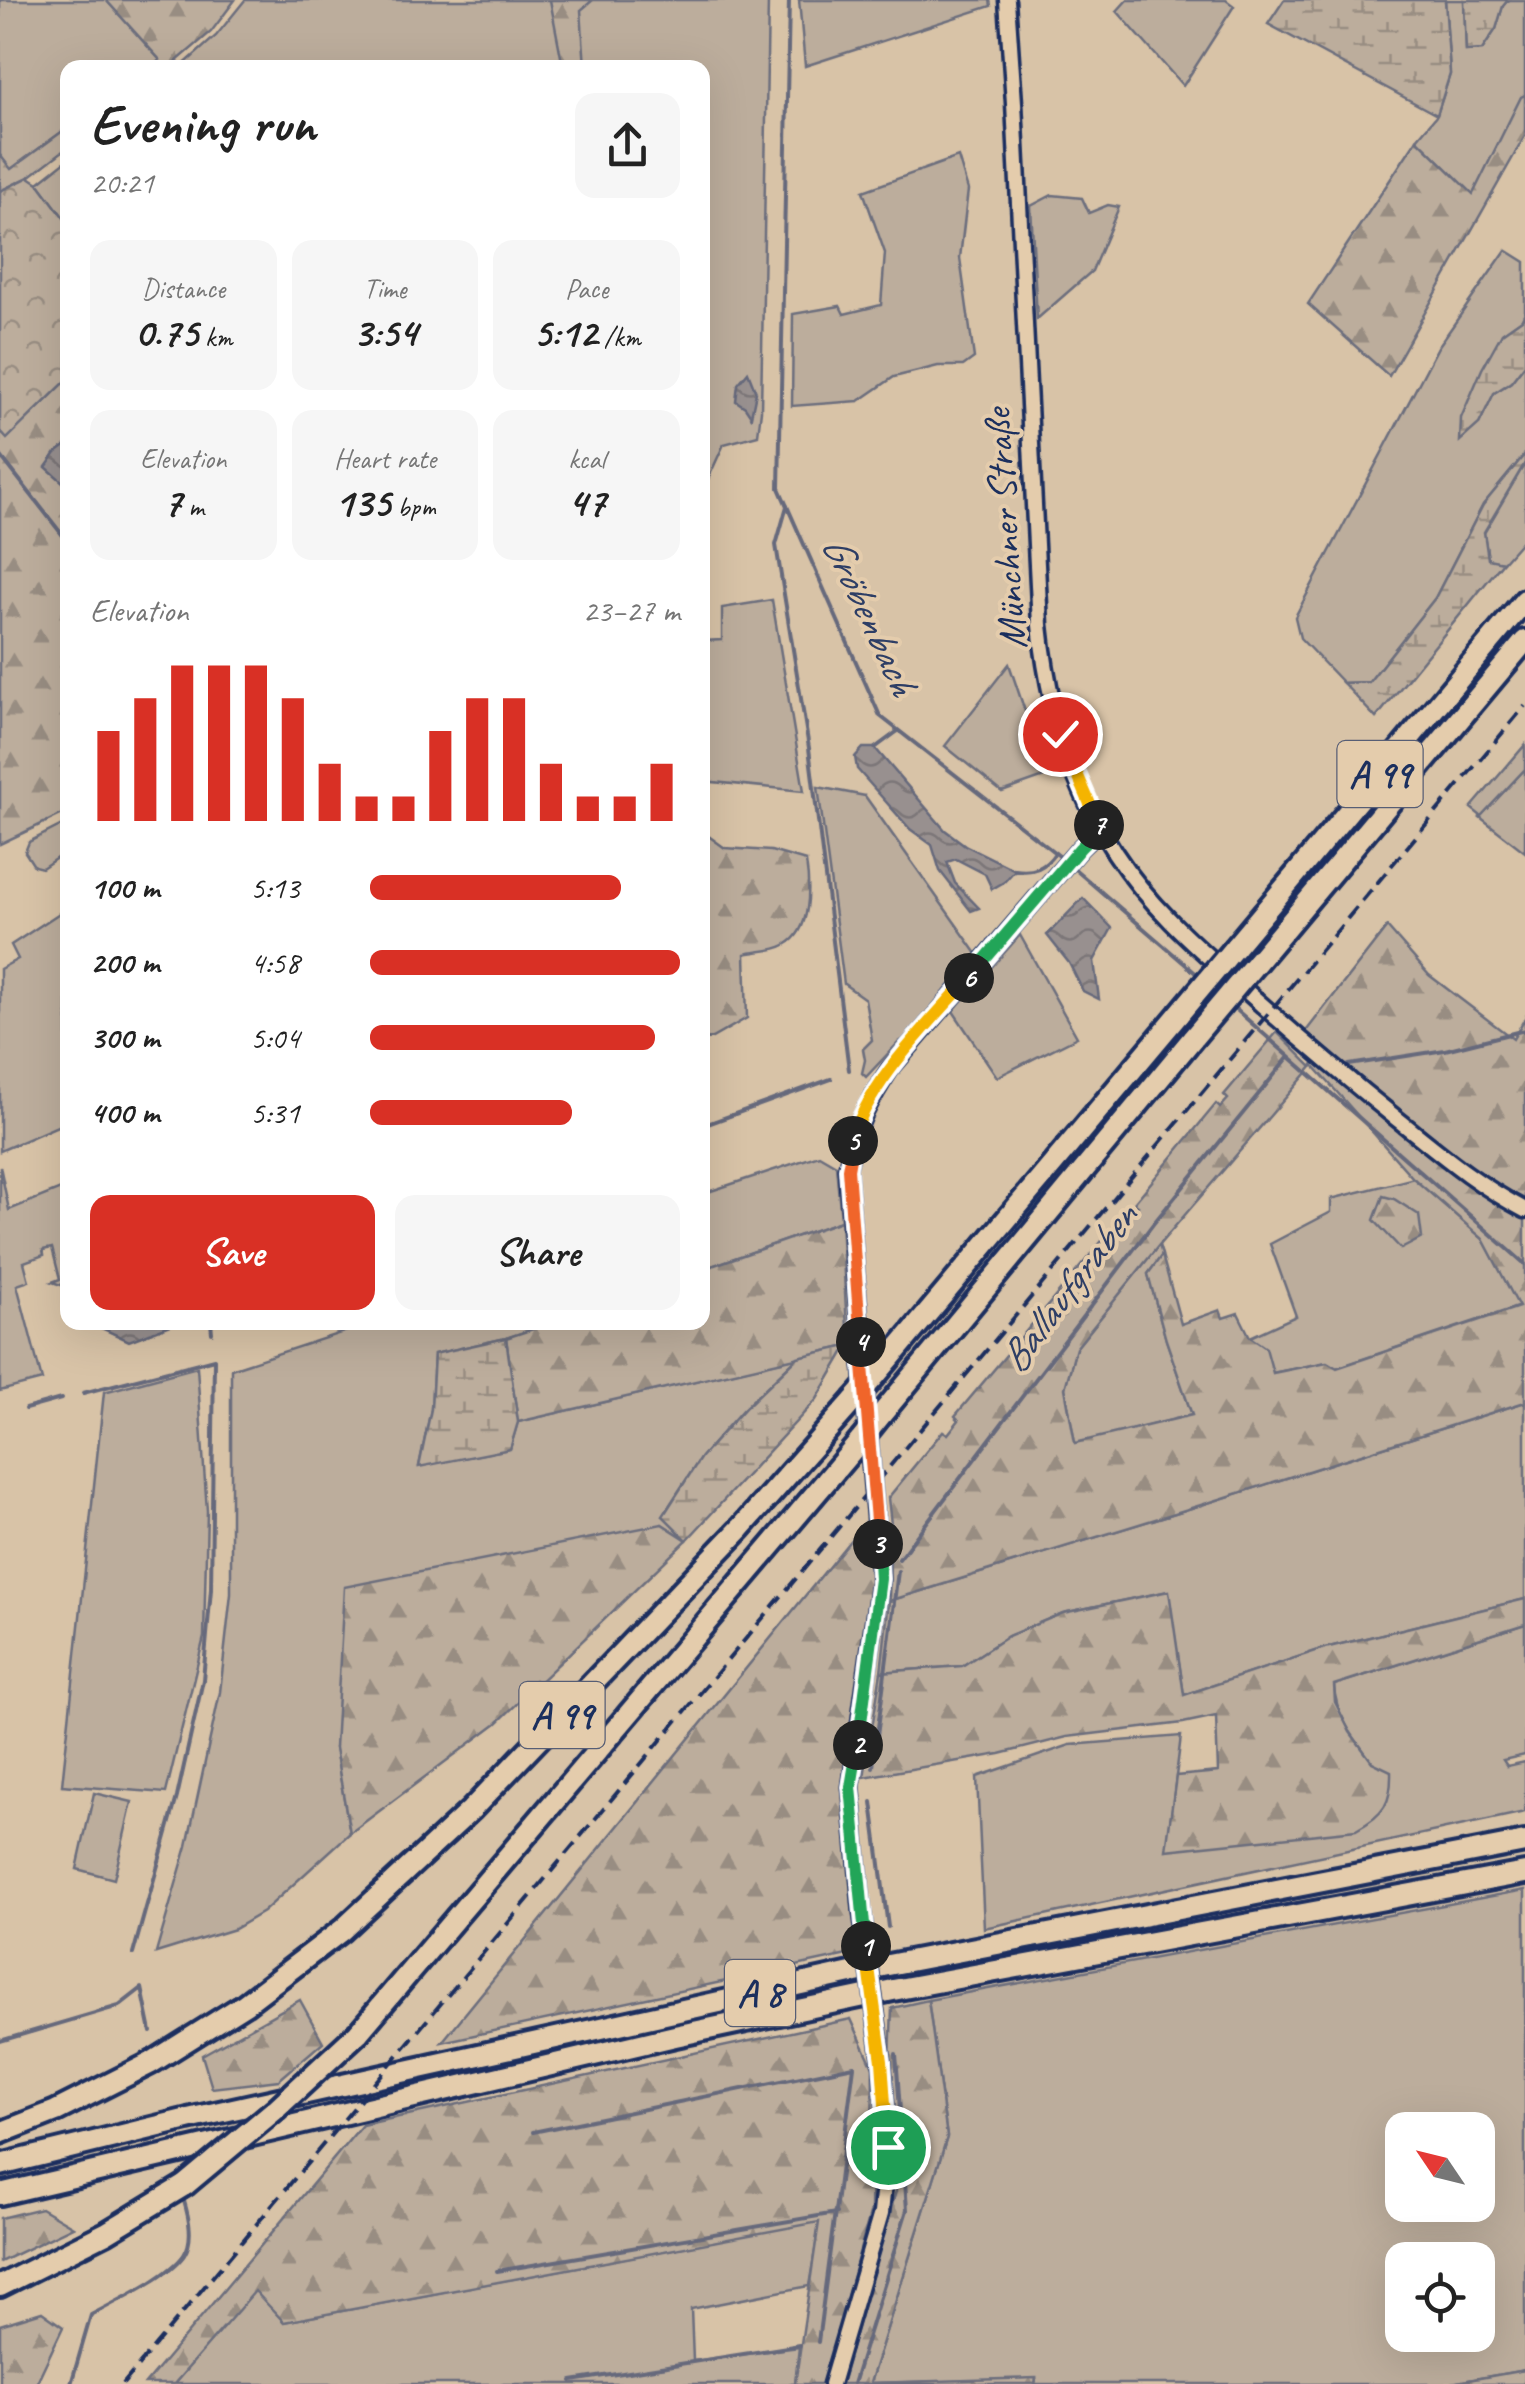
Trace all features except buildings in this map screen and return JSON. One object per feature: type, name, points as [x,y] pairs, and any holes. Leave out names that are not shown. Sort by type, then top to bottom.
[{"type":"highway","name":"A 99","points":[[0,2133],[56,2111],[151,2063],[245,2004],[342,1930],[471,1810],[741,1528],[916,1331],[1525,600]]},
{"type":"highway","name":"A 99","points":[[0,2286],[106,2234],[185,2185],[358,2033],[861,1440],[1525,641]]},
{"type":"highway","name":"A 8","points":[[0,2165],[188,2119],[883,1966],[1525,1842]]},
{"type":"highway","name":"A 8","points":[[0,2194],[675,2036],[892,1990],[1525,1873]]},
{"type":"street","name":"Münchner Straße","points":[[1006,0],[1044,662],[1060,734],[1100,828],[1146,896],[1199,949],[1319,1056],[1457,1169],[1525,1210]]},
{"type":"street","points":[[831,2384],[881,2213],[888,2147],[851,1787],[880,1579],[848,1169],[862,1115],[890,1070],[1100,828]]},
{"type":"green space","points":[[0,0],[106,0],[160,60],[60,60],[60,133],[10,170],[0,155]]},
{"type":"green space","points":[[106,0],[235,0],[211,32],[178,60],[160,60]]},
{"type":"green space","points":[[245,0],[768,0],[758,435],[724,444],[710,475],[710,60],[189,60],[216,36]]},
{"type":"green space","points":[[550,0],[593,0],[581,10],[585,60],[562,60]]},
{"type":"green space","points":[[799,0],[990,0],[991,6],[805,66]]},
{"type":"green space","points":[[1127,0],[1226,0],[1234,6],[1183,86],[1117,11]]},
{"type":"green space","points":[[1284,0],[1445,0],[1450,74],[1437,115],[1268,24]]},
{"type":"green space","points":[[1445,0],[1464,0],[1466,51],[1482,50],[1508,0],[1525,0],[1525,95],[1473,195],[1417,139],[1437,115],[1450,74]]},
{"type":"green space","points":[[1464,0],[1508,0],[1482,50],[1466,51]]},
{"type":"green space","points":[[1525,95],[1525,136],[1389,376],[1308,304],[1417,139],[1473,194]]},
{"type":"green space","points":[[60,133],[60,153],[29,177],[0,191],[0,155],[11,169]]},
{"type":"green space","points":[[958,157],[968,190],[960,258],[974,358],[963,366],[938,366],[894,377],[859,401],[792,406],[793,314],[840,306],[844,314],[881,305],[885,253],[863,191]]},
{"type":"green space","points":[[60,166],[60,213],[38,183]]},
{"type":"green space","points":[[29,177],[60,213],[60,387],[7,439],[0,431],[0,191]]},
{"type":"green space","points":[[1052,195],[1082,198],[1089,213],[1108,205],[1119,207],[1092,271],[1037,319],[1031,206]]},
{"type":"green space","points":[[1506,250],[1525,262],[1525,312],[1522,319],[1502,333],[1479,424],[1494,393],[1511,382],[1525,364],[1525,454],[1483,505],[1435,598],[1369,682],[1343,683],[1300,638],[1295,617],[1438,347]]},
{"type":"green space","points":[[1525,312],[1525,364],[1511,382],[1494,393],[1479,424],[1460,441],[1461,418],[1482,369],[1502,333],[1522,319]]},
{"type":"green space","points":[[60,387],[60,450],[56,453],[60,467],[60,815],[0,844],[0,431],[7,438]]},
{"type":"green space","points":[[1525,454],[1525,463],[1484,532],[1488,559],[1503,562],[1376,718],[1343,683],[1369,682],[1435,598],[1483,505]]},
{"type":"green space","points":[[1525,463],[1525,537],[1503,562],[1488,560],[1484,533]]},
{"type":"green space","points":[[772,600],[804,791],[710,782],[710,641],[722,640],[722,608]]},
{"type":"green space","points":[[1009,664],[1047,776],[1002,792],[945,746]]},
{"type":"green space","points":[[1525,745],[1525,769],[1481,816],[1471,808]]},
{"type":"green space","points":[[1525,769],[1525,852],[1480,817]]},
{"type":"green space","points":[[818,787],[865,796],[980,958],[914,1033],[899,1042],[866,1077],[862,1073],[863,1049],[872,1040],[865,999],[844,984]]},
{"type":"green space","points":[[60,826],[60,856],[42,868],[34,866],[25,852],[29,842]]},
{"type":"green space","points":[[710,837],[725,848],[771,851],[806,861],[808,883],[805,919],[794,938],[776,949],[745,954],[747,1018],[712,1038]]},
{"type":"green space","points":[[60,913],[60,1125],[0,1151],[0,969],[18,959],[11,945]]},
{"type":"green space","points":[[1387,927],[1429,975],[1513,1039],[1525,1018],[1525,1402],[889,1601],[888,1498],[943,1431],[948,1434],[959,1420],[955,1416],[1033,1323],[1038,1327],[1049,1313],[1045,1309],[1126,1212],[1131,1215],[1138,1206],[1134,1203],[1216,1104],[1220,1108],[1228,1099],[1224,1095],[1277,1032],[1312,1067],[1076,1348],[1065,1388],[1075,1443],[1192,1415],[1148,1274],[1162,1255],[1181,1324],[1220,1310],[1223,1318],[1238,1313],[1250,1337],[1266,1348],[1273,1373],[1327,1362],[1337,1368],[1519,1307],[1483,1239],[1413,1178],[1313,1065],[1319,1056],[1300,1039]]},
{"type":"green space","points":[[1020,935],[1077,1037],[997,1077],[953,1011]]},
{"type":"green space","points":[[819,1155],[836,1165],[841,1221],[710,1267],[710,1191]]},
{"type":"green space","points":[[0,1166],[9,1210],[60,1189],[60,1279],[52,1248],[24,1262],[29,1281],[17,1285],[42,1380],[0,1391]]},
{"type":"green space","points":[[1414,1178],[1483,1239],[1520,1306],[1336,1368],[1326,1362],[1272,1373],[1250,1337],[1296,1316],[1270,1244],[1331,1212],[1331,1199]]},
{"type":"green space","points":[[1383,1196],[1419,1215],[1422,1238],[1401,1249],[1374,1220]]},
{"type":"green space","points":[[841,1221],[848,1346],[518,1422],[506,1338],[530,1330],[710,1330],[710,1267]]},
{"type":"green space","points":[[1159,1245],[1162,1255],[1148,1274],[1192,1415],[1075,1444],[1065,1388],[1076,1348]]},
{"type":"green space","points":[[350,1330],[530,1330],[434,1354],[431,1409],[419,1466],[510,1449],[518,1422],[798,1357],[742,1410],[701,1457],[663,1515],[687,1540],[662,1524],[335,1748],[350,1833],[263,1912],[234,1929],[156,1953],[187,1846],[220,1692],[231,1594],[231,1369]]},
{"type":"green space","points":[[506,1338],[518,1422],[510,1449],[419,1467],[431,1409],[434,1354]]},
{"type":"green space","points":[[848,1346],[817,1399],[687,1540],[663,1516],[701,1457],[798,1357]]},
{"type":"green space","points":[[197,1367],[207,1511],[204,1637],[166,1793],[62,1785],[104,1392]]},
{"type":"green space","points":[[1525,1402],[1525,1599],[1325,1648],[1184,1695],[1168,1591],[1063,1613],[1008,1636],[962,1666],[881,1672],[889,1601]]},
{"type":"green space","points":[[870,1516],[870,1585],[851,1787],[866,1951],[442,2042]]},
{"type":"green space","points":[[662,1524],[687,1540],[497,1723],[350,1833],[335,1748],[344,1587]]},
{"type":"green space","points":[[1169,1591],[1184,1695],[1325,1648],[1525,1599],[1525,1624],[1334,1685],[1335,1702],[1350,1732],[1372,1762],[1391,1771],[1390,1792],[1384,1807],[1356,1830],[1166,1850],[1176,1776],[1218,1772],[1216,1716],[1067,1737],[1000,1754],[864,1777],[881,1672],[962,1666],[1008,1636],[1063,1613]]},
{"type":"green space","points":[[1525,1624],[1525,1755],[1503,1760],[1507,1766],[1525,1762],[1525,1812],[984,1928],[977,1777],[1070,1745],[1181,1736],[1167,1849],[1372,1762],[1342,1716],[1334,1685]]},
{"type":"green space","points":[[94,1793],[132,1802],[114,1879],[77,1869]]},
{"type":"green space","points":[[1525,1890],[1525,2370],[1446,2384],[1035,2384],[1036,2379],[870,2383],[947,2137],[928,2000]]},
{"type":"green space","points":[[300,2000],[323,2042],[279,2080],[212,2088],[202,2055]]},
{"type":"green space","points":[[928,2000],[947,2137],[870,2383],[1036,2378],[1035,2384],[841,2384],[896,2191],[890,2059],[892,2008]]},
{"type":"green space","points":[[851,2019],[873,2067],[871,2210],[823,2384],[795,2384],[819,2222],[284,2322],[255,2291],[174,2384],[145,2384],[362,2125]]},
{"type":"green space","points":[[41,2208],[73,2227],[0,2262],[0,2218]]},
{"type":"green space","points":[[820,2221],[809,2286],[691,2309],[693,2361],[799,2347],[795,2384],[174,2384],[255,2290],[284,2322]]},
{"type":"green space","points":[[42,2312],[63,2327],[36,2384],[0,2384],[0,2325]]},
{"type":"green space","points":[[1525,2370],[1525,2384],[1446,2384]]},
{"type":"water","points":[[748,372],[756,392],[751,416],[736,401],[738,384]]},
{"type":"water","points":[[60,450],[60,479],[46,467]]},
{"type":"water","points":[[863,748],[875,748],[945,830],[965,845],[1015,870],[992,889],[985,874],[956,859],[947,862],[955,883],[979,908],[971,911],[940,871],[932,845],[910,829],[857,769],[855,757]]},
{"type":"water","points":[[1083,898],[1112,928],[1094,961],[1099,999],[1083,991],[1069,963],[1047,935]]},
{"type":"water","points":[[106,1330],[158,1330],[129,1341]]},
{"type":"waterway","name":"Gröbenbach","points":[[789,0],[779,488],[880,716],[1063,859]]},
{"type":"waterway","points":[[0,455],[60,532]]},
{"type":"waterway","points":[[787,506],[776,545],[809,748],[849,1070]]},
{"type":"waterway","points":[[875,748],[898,731]]},
{"type":"waterway","points":[[1015,870],[1038,868],[1055,853]]},
{"type":"waterway","name":"Gröbenbach","points":[[1070,865],[1199,976]]},
{"type":"waterway","name":"Gröbenbach","points":[[1232,1006],[1525,1264]]},
{"type":"waterway","points":[[1349,1065],[1445,1050],[1525,1030]]},
{"type":"waterway","name":"Ballaufgraben","points":[[899,1559],[1153,1224],[1288,1058]]},
{"type":"waterway","points":[[710,1123],[831,1079]]},
{"type":"waterway","points":[[83,1393],[214,1359],[211,1589],[203,1680],[177,1797],[133,1954]]},
{"type":"waterway","points":[[25,1409],[61,1399]]},
{"type":"waterway","points":[[873,1767],[898,1571]]},
{"type":"waterway","name":"Ballaufgraben","points":[[872,1802],[888,1927]]},
{"type":"waterway","points":[[0,2041],[119,2006],[142,1988],[151,2032]]},
{"type":"waterway","name":"Ballaufgraben","points":[[853,2384],[907,2210],[896,2054]]},
{"type":"waterway","points":[[533,2132],[854,2066],[818,2342]]},
{"type":"waterway","points":[[71,2384],[91,2315],[154,2280],[184,2255],[190,2236],[184,2201]]},
{"type":"waterway","points":[[497,2271],[836,2213]]},
{"type":"waterway","points":[[572,2381],[800,2345]]},
{"type":"railway","points":[[123,2384],[1525,706]]},
{"type":"route","points":[[888,2147],[851,1787],[880,1579],[848,1169],[862,1115],[890,1070],[1100,828],[1060,734]]}]
